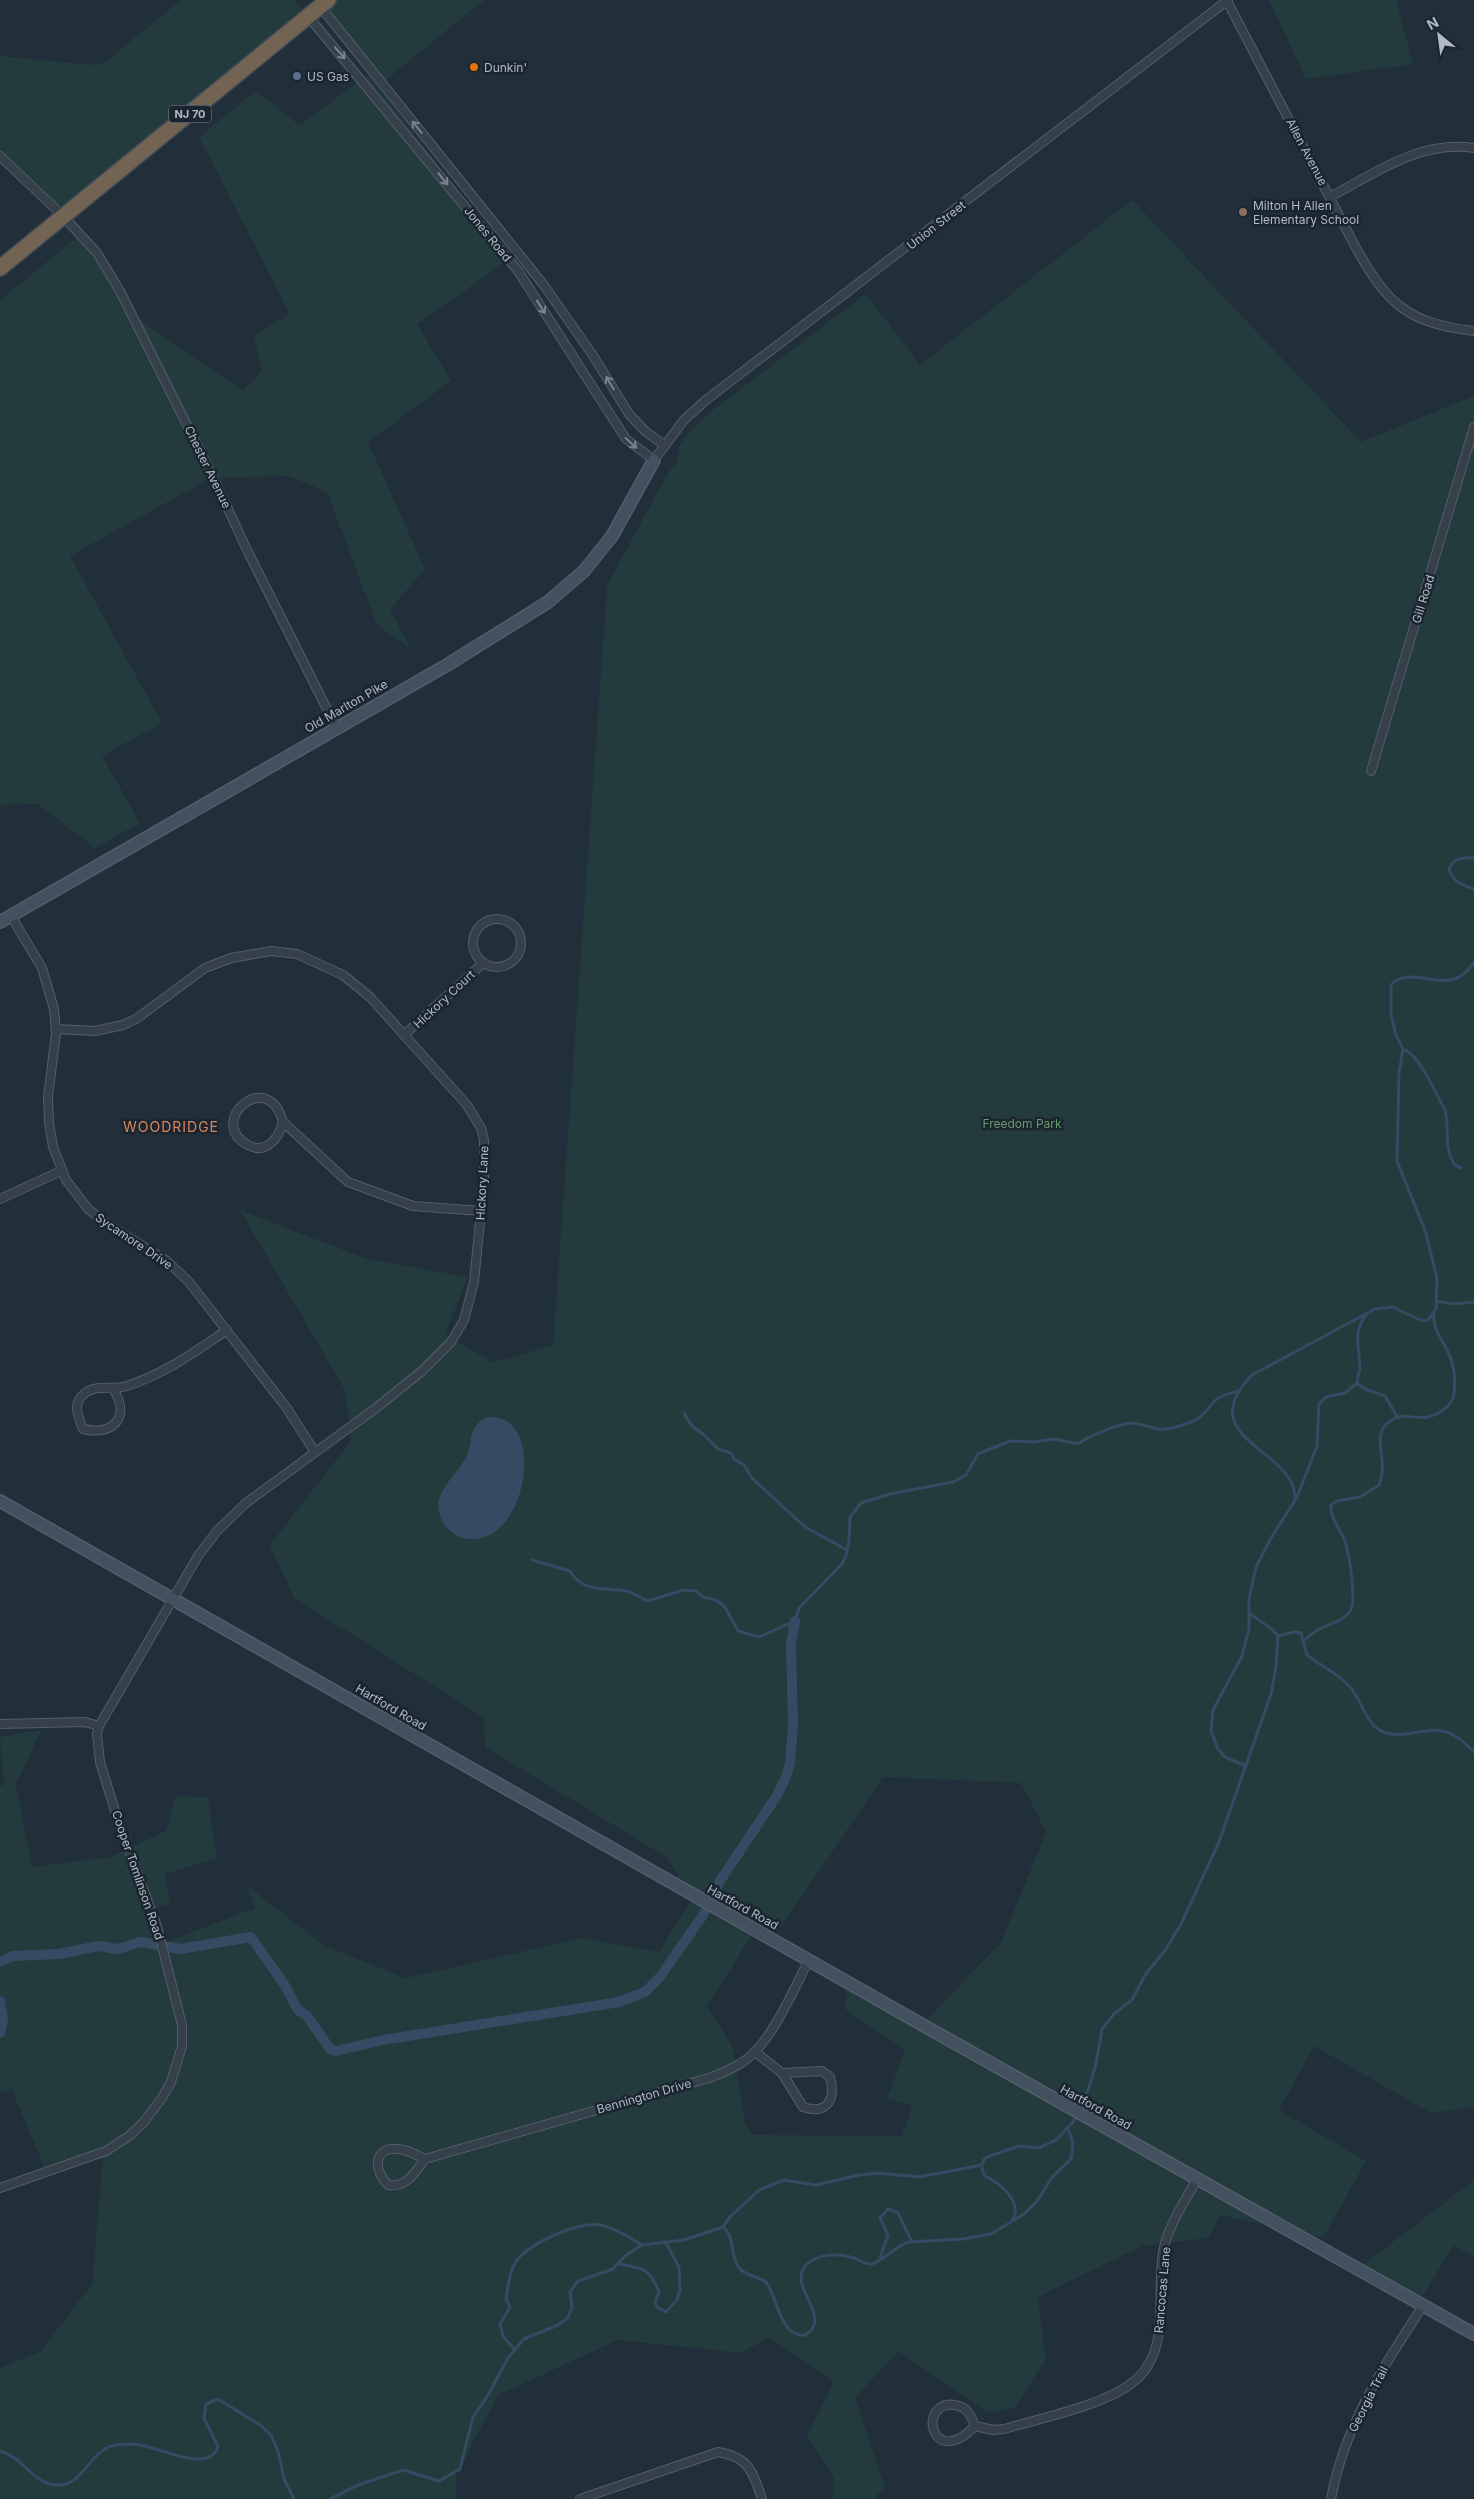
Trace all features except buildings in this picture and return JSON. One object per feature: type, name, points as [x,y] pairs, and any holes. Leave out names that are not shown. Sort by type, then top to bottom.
[{"type":"highway","name":"NJ 70","points":[[0,268],[324,3]]},
{"type":"street","name":"Allen Avenue","points":[[1227,0],[1372,276],[1396,304],[1428,322],[1474,331]]},
{"type":"street","name":"Union Street","points":[[654,460],[684,420],[706,400],[1227,0]]},
{"type":"street","name":"Jones Road","points":[[324,3],[543,284],[592,354],[629,414],[645,431],[664,445]]},
{"type":"street","name":"Jones Road","points":[[308,16],[518,271],[623,434],[634,446],[654,460]]},
{"type":"street","points":[[1330,197],[1414,154],[1448,147],[1474,148]]},
{"type":"street","name":"Chester Avenue","points":[[0,156],[63,216],[97,253],[130,309],[248,552],[336,727]]},
{"type":"street","name":"Gill Road","points":[[1371,771],[1474,427]]},
{"type":"street","name":"Old Marlton Pike","points":[[0,922],[336,727],[447,665],[527,616],[567,588],[584,571],[612,536],[654,460]]},
{"type":"street","name":"Sycamore Drive","points":[[11,916],[46,977],[54,1009],[56,1029],[48,1097],[52,1141],[61,1171],[72,1190],[88,1209],[109,1225],[155,1253],[178,1271],[227,1330],[294,1418],[315,1452]]},
{"type":"street","name":"Hickory Court","points":[[492,920],[506,920],[517,928],[522,941],[519,955],[509,964],[496,968],[483,963],[474,952],[473,938],[480,926],[492,920]]},
{"type":"street","name":"Hickory Lane","points":[[56,1029],[95,1031],[123,1025],[136,1019],[206,968],[231,958],[271,951],[309,958],[343,975],[370,997],[463,1100],[481,1128],[486,1152],[472,1295],[464,1320],[451,1342],[422,1371],[246,1503],[204,1545],[174,1599]]},
{"type":"street","name":"Hickory Court","points":[[404,1035],[483,963]]},
{"type":"street","points":[[283,1122],[280,1134],[273,1143],[262,1147],[250,1146],[240,1140],[234,1129],[234,1117],[239,1107],[249,1100],[260,1098],[272,1102],[280,1110],[283,1122],[348,1182],[413,1206],[481,1211]]},
{"type":"street","points":[[0,1199],[61,1171]]},
{"type":"street","points":[[114,1390],[121,1402],[116,1422],[106,1431],[96,1432],[83,1429],[78,1416],[77,1405],[79,1398],[88,1389],[103,1386],[114,1390],[166,1370],[227,1330]]},
{"type":"street","name":"Hartford Road","points":[[0,1501],[1048,2096],[1474,2334]]},
{"type":"street","points":[[0,1724],[85,1722],[99,1726],[174,1599]]},
{"type":"street","name":"Cooper Tomlinson Road","points":[[0,2188],[106,2151],[129,2136],[143,2123],[162,2098],[171,2082],[182,2046],[182,2025],[158,1926],[120,1827],[100,1762],[97,1734],[99,1726]]},
{"type":"street","name":"Bennington Drive","points":[[425,2159],[708,2078],[736,2066],[755,2052],[772,2027],[810,1960]]},
{"type":"street","points":[[755,2052],[782,2073],[803,2107],[813,2110],[825,2106],[832,2099],[833,2090],[830,2077],[822,2071],[782,2073]]},
{"type":"street","points":[[390,2149],[401,2149],[425,2159],[407,2182],[396,2186],[388,2185],[378,2172],[378,2161],[381,2154],[390,2149]]},
{"type":"street","name":"Rancocas Lane","points":[[975,2426],[993,2430],[1036,2420],[1112,2394],[1140,2376],[1152,2357],[1159,2337],[1161,2271],[1167,2237],[1197,2179]]},
{"type":"street","name":"Georgia Trail","points":[[1331,2499],[1342,2451],[1357,2417],[1385,2365],[1423,2306]]},
{"type":"street","points":[[952,2404],[962,2406],[971,2415],[975,2426],[963,2438],[954,2442],[944,2441],[937,2436],[932,2420],[934,2413],[942,2406],[952,2404]]},
{"type":"street","points":[[580,2499],[718,2452],[732,2454],[743,2460],[751,2471],[762,2499]]},
{"type":"green space","points":[[181,0],[294,0],[308,16],[63,216],[0,156],[0,56],[91,65],[104,63]]},
{"type":"green space","points":[[315,0],[484,0],[382,83]]},
{"type":"green space","points":[[1269,0],[1396,0],[1413,64],[1306,79]]},
{"type":"green space","points":[[368,75],[511,258],[417,324],[451,381],[368,442],[425,569],[390,610],[411,649],[377,625],[327,492],[289,476],[211,478],[70,556],[162,723],[102,756],[140,823],[95,848],[38,804],[0,805],[0,300],[80,235],[127,311],[243,391],[261,371],[254,335],[290,314],[199,137],[256,91],[299,125]]},
{"type":"green space","name":"Freedom Park","points":[[1132,200],[1361,442],[1474,396],[1474,2107],[1431,2113],[1314,2046],[1279,2110],[1366,2161],[1323,2238],[1221,2215],[1208,2238],[1142,2246],[1038,2297],[1046,2359],[1014,2408],[988,2413],[898,2351],[855,2398],[885,2487],[873,2499],[833,2499],[834,2478],[807,2436],[834,2382],[769,2337],[741,2353],[618,2340],[498,2395],[456,2475],[456,2499],[0,2499],[0,2368],[40,2352],[92,2284],[103,2155],[47,2174],[12,2090],[0,2093],[0,1786],[4,1785],[0,1737],[41,1730],[16,1785],[32,1867],[110,1857],[166,1831],[176,1795],[208,1798],[217,1858],[165,1874],[170,1904],[150,1910],[161,1944],[255,1908],[246,1885],[325,1946],[406,1978],[582,1938],[659,1952],[691,1900],[668,1858],[485,1747],[483,1717],[294,1598],[270,1545],[351,1441],[345,1390],[240,1210],[367,1259],[468,1277],[445,1335],[493,1362],[553,1345],[607,586],[665,478],[677,461],[680,444],[691,430],[714,409],[866,294],[920,365]],"holes":[[[883,1777],[1021,1783],[1046,1832],[1002,1941],[917,2030],[847,1990],[845,2009],[905,2051],[887,2098],[912,2106],[902,2136],[752,2135],[745,2122],[732,2046],[707,2006],[752,1935],[781,1927]]]},
{"type":"green space","points":[[1474,2180],[1474,2257],[1454,2245],[1421,2298],[1363,2265]]},
{"type":"water","points":[[488,1417],[507,1421],[519,1435],[524,1455],[523,1479],[517,1502],[505,1522],[489,1535],[469,1539],[461,1538],[446,1527],[438,1505],[444,1489],[466,1458],[473,1430],[476,1425]]},
{"type":"waterway","points":[[1474,858],[1456,860],[1449,869],[1455,880],[1474,889]]},
{"type":"waterway","points":[[1295,1501],[1292,1483],[1281,1469],[1239,1430],[1233,1415],[1236,1397],[1252,1375],[1375,1309],[1393,1307],[1422,1321],[1428,1320],[1436,1309],[1437,1279],[1426,1233],[1397,1161],[1399,1073],[1403,1049],[1396,1035],[1391,1015],[1391,985],[1400,979],[1411,977],[1443,981],[1454,979],[1464,973],[1474,962]]},
{"type":"waterway","points":[[1403,1049],[1421,1067],[1445,1110],[1449,1152],[1455,1165],[1461,1168]]},
{"type":"waterway","points":[[1436,1301],[1454,1304],[1474,1302]]},
{"type":"waterway","points":[[1303,1641],[1316,1631],[1337,1622],[1349,1613],[1352,1608],[1353,1590],[1349,1556],[1345,1541],[1332,1514],[1331,1505],[1337,1501],[1360,1497],[1379,1485],[1382,1476],[1381,1433],[1390,1421],[1405,1416],[1422,1418],[1431,1416],[1448,1406],[1453,1398],[1455,1383],[1453,1367],[1434,1324],[1434,1313]]},
{"type":"waterway","points":[[1246,1766],[1225,1757],[1218,1749],[1211,1731],[1213,1710],[1242,1656],[1249,1629],[1249,1599],[1256,1567],[1271,1538],[1297,1497],[1317,1446],[1319,1404],[1326,1397],[1345,1393],[1357,1383],[1360,1367],[1358,1333],[1359,1327],[1366,1315]]},
{"type":"waterway","points":[[1357,1383],[1365,1389],[1385,1396],[1398,1418]]},
{"type":"waterway","points":[[532,1560],[570,1571],[575,1578],[587,1586],[626,1591],[648,1601],[683,1590],[696,1591],[703,1597],[716,1600],[725,1607],[738,1631],[759,1637],[795,1621],[799,1608],[842,1564],[846,1556],[849,1540],[850,1517],[861,1503],[890,1494],[953,1482],[966,1475],[978,1454],[1010,1441],[1033,1442],[1055,1439],[1078,1444],[1103,1431],[1131,1423],[1157,1429],[1184,1425],[1202,1415],[1219,1398],[1239,1391]]},
{"type":"waterway","points":[[684,1413],[691,1425],[718,1449],[731,1453],[734,1459],[744,1465],[752,1478],[805,1527],[847,1550]]},
{"type":"waterway","points":[[1012,2221],[1015,2214],[1013,2201],[1009,2194],[997,2183],[985,2176],[982,2169],[983,2161],[987,2157],[1019,2146],[1039,2148],[1056,2140],[1073,2122],[1084,2103],[1096,2064],[1102,2029],[1114,2014],[1132,2000],[1145,1975],[1166,1949],[1181,1924],[1219,1842],[1271,1694],[1276,1667],[1278,1636],[1273,1630],[1249,1613]]},
{"type":"waterway","points":[[0,1962],[13,1956],[59,1954],[98,1946],[118,1949],[140,1942],[180,1949],[251,1937],[284,1984],[298,2010],[307,2016],[330,2049],[336,2051],[383,2040],[619,2002],[645,1992],[660,1977],[703,1915],[720,1881],[776,1797],[786,1777],[790,1763],[793,1725],[791,1644],[795,1621]]},
{"type":"waterway","points":[[1278,1636],[1294,1632],[1301,1633],[1307,1655],[1350,1687],[1369,1720],[1378,1729],[1394,1734],[1438,1730],[1450,1733],[1474,1752]]},
{"type":"waterway","points":[[0,2001],[3,2020],[0,2033]]},
{"type":"waterway","points":[[723,2227],[730,2236],[737,2265],[747,2274],[766,2282],[785,2324],[797,2334],[805,2335],[813,2328],[815,2320],[802,2283],[801,2274],[806,2265],[811,2261],[823,2256],[835,2255],[848,2256],[872,2264],[908,2242],[963,2239],[991,2234],[1024,2214],[1037,2201],[1053,2176],[1071,2159],[1073,2143],[1068,2129]]},
{"type":"waterway","points":[[330,2499],[358,2485],[403,2470],[439,2481],[460,2469],[473,2417],[488,2395],[508,2358],[524,2339],[556,2326],[567,2319],[572,2308],[570,2292],[578,2281],[613,2269],[625,2256],[642,2245],[684,2240],[723,2227],[730,2217],[759,2190],[784,2180],[816,2185],[859,2175],[879,2173],[919,2177],[982,2165]]},
{"type":"waterway","points":[[880,2258],[888,2235],[880,2218],[888,2209],[898,2213],[912,2242]]},
{"type":"waterway","points":[[514,2349],[503,2336],[500,2324],[510,2307],[506,2299],[511,2271],[515,2263],[530,2248],[567,2230],[591,2225],[611,2228],[642,2245]]},
{"type":"waterway","points":[[619,2264],[639,2268],[652,2278],[659,2292],[655,2302],[657,2307],[666,2312],[677,2300],[680,2290],[679,2267],[666,2243]]},
{"type":"waterway","points":[[0,2451],[16,2459],[41,2480],[57,2485],[65,2484],[78,2477],[99,2453],[115,2445],[134,2444],[193,2459],[204,2458],[213,2455],[218,2447],[204,2418],[206,2404],[218,2399],[260,2425],[271,2435],[278,2451],[284,2479],[294,2499]]},
{"type":"place","name":"Dunkin'","points":[[474,67]]},
{"type":"place","name":"US Gas","points":[[297,76]]},
{"type":"place","name":"Milton H Allen Elementary School","points":[[1243,212]]},
{"type":"district","name":"WOODRIDGE","points":[[171,1126]]}]
